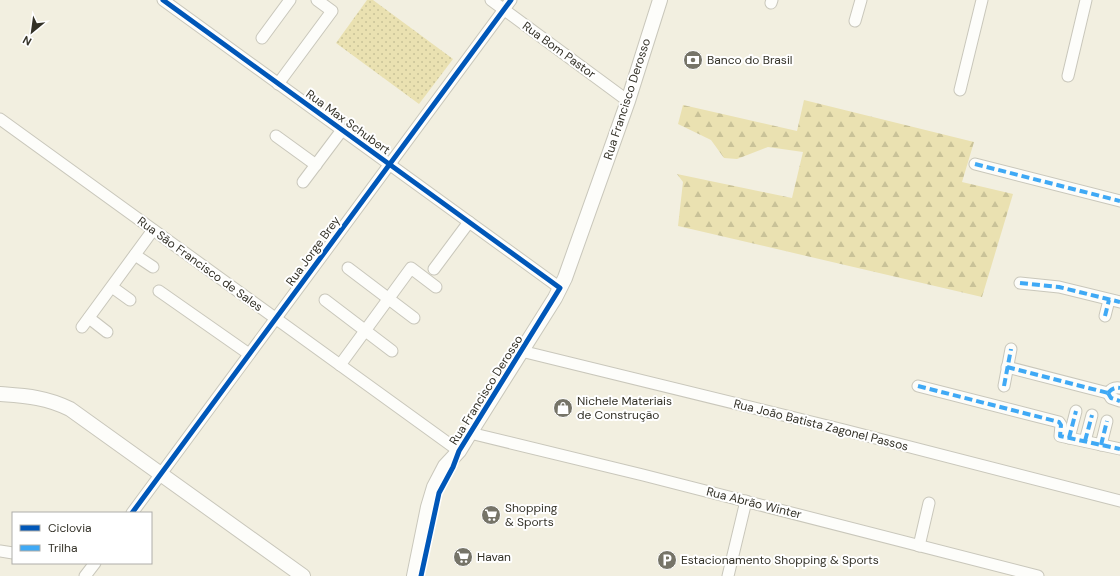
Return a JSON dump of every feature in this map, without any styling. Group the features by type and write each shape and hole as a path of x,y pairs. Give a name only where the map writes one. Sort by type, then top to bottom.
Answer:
{"main road":[{"name":"Rua Francisco Derosso","path":"414,576 431,494 437,480 445,466 459,450 470,433 560,288 573,258 628,101 660,0"},
{"path":"0,394 41,398 70,410 303,576"},
{"name":"Rua Francisco Derosso","path":"421,576 438,498 459,450"}],"street":[{"name":"Rua Max Schubert","path":"163,0 560,288"},
{"path":"262,38 290,0"},
{"path":"278,84 332,11 317,0"},
{"name":"Rua Bom Pastor","path":"491,0 628,101"},
{"name":"Rua Jorge Brey","path":"133,512 511,0"},
{"path":"856,21 861,0"},
{"path":"960,90 982,0"},
{"path":"1068,76 1086,0"},
{"name":"Rua São Francisco de Sales","path":"0,119 459,450"},
{"path":"304,182 342,130"},
{"path":"276,136 316,165"},
{"path":"976,164 1120,201"},
{"path":"434,269 468,222"},
{"path":"107,332 85,323 153,230"},
{"path":"135,255 153,267"},
{"path":"348,268 414,318"},
{"path":"340,365 411,268 436,287"},
{"path":"1020,283 1059,287 1120,302"},
{"path":"112,287 130,300"},
{"path":"159,291 249,354"},
{"path":"324,300 392,351"},
{"path":"1105,316 1109,300"},
{"path":"1004,386 1011,349"},
{"name":"Rua João Batista Zagonel Passos","path":"521,351 844,430 1120,501"},
{"path":"1007,367 1108,392 1111,389 1120,388"},
{"path":"918,386 1059,422 1061,425 1059,435 1120,449"},
{"path":"1108,392 1111,398 1120,401"},
{"path":"1069,438 1076,411"},
{"path":"1085,441 1092,415"},
{"path":"1101,445 1107,421"},
{"name":"Rua Abrão Winter","path":"470,433 746,501 1038,576"},
{"path":"728,576 746,501"},
{"path":"920,546 929,503"},
{"path":"0,551 12,553"},
{"path":"85,576 94,564"}],"green space":[{"path":"367,0 373,0 453,59 419,104 336,43"},
{"path":"804,100 974,142 962,182 1013,194 982,297 678,226 683,182 677,174 792,198 803,152 768,147 737,159 724,158 711,140 678,124 683,105 797,131"}],"marked path":[{"path":"975,164 1120,201"},
{"path":"1020,283 1059,287 1120,302"},
{"path":"1105,316 1109,300"},
{"path":"1004,386 1011,349"},
{"path":"1007,367 1108,393"},
{"path":"918,386 1059,422 1061,425 1060,436 1120,449"},
{"path":"1108,393 1110,390 1120,388"},
{"path":"1108,393 1111,398 1120,401"},
{"path":"1069,438 1076,411"},
{"path":"1085,441 1092,415"},
{"path":"1101,445 1107,421"}],"cycle path":[{"path":"163,0 560,288 459,451 453,467 439,493 421,576"},
{"path":"133,512 511,0"}],"place":[{"name":"Banco do Brasil","path":"693,60"},
{"name":"Nichele Materiais de Construção","path":"563,408"},
{"name":"Shopping & Sports","path":"491,515"},
{"name":"Havan","path":"463,557"},
{"name":"Estacionamento Shopping & Sports","path":"667,560"}]}
